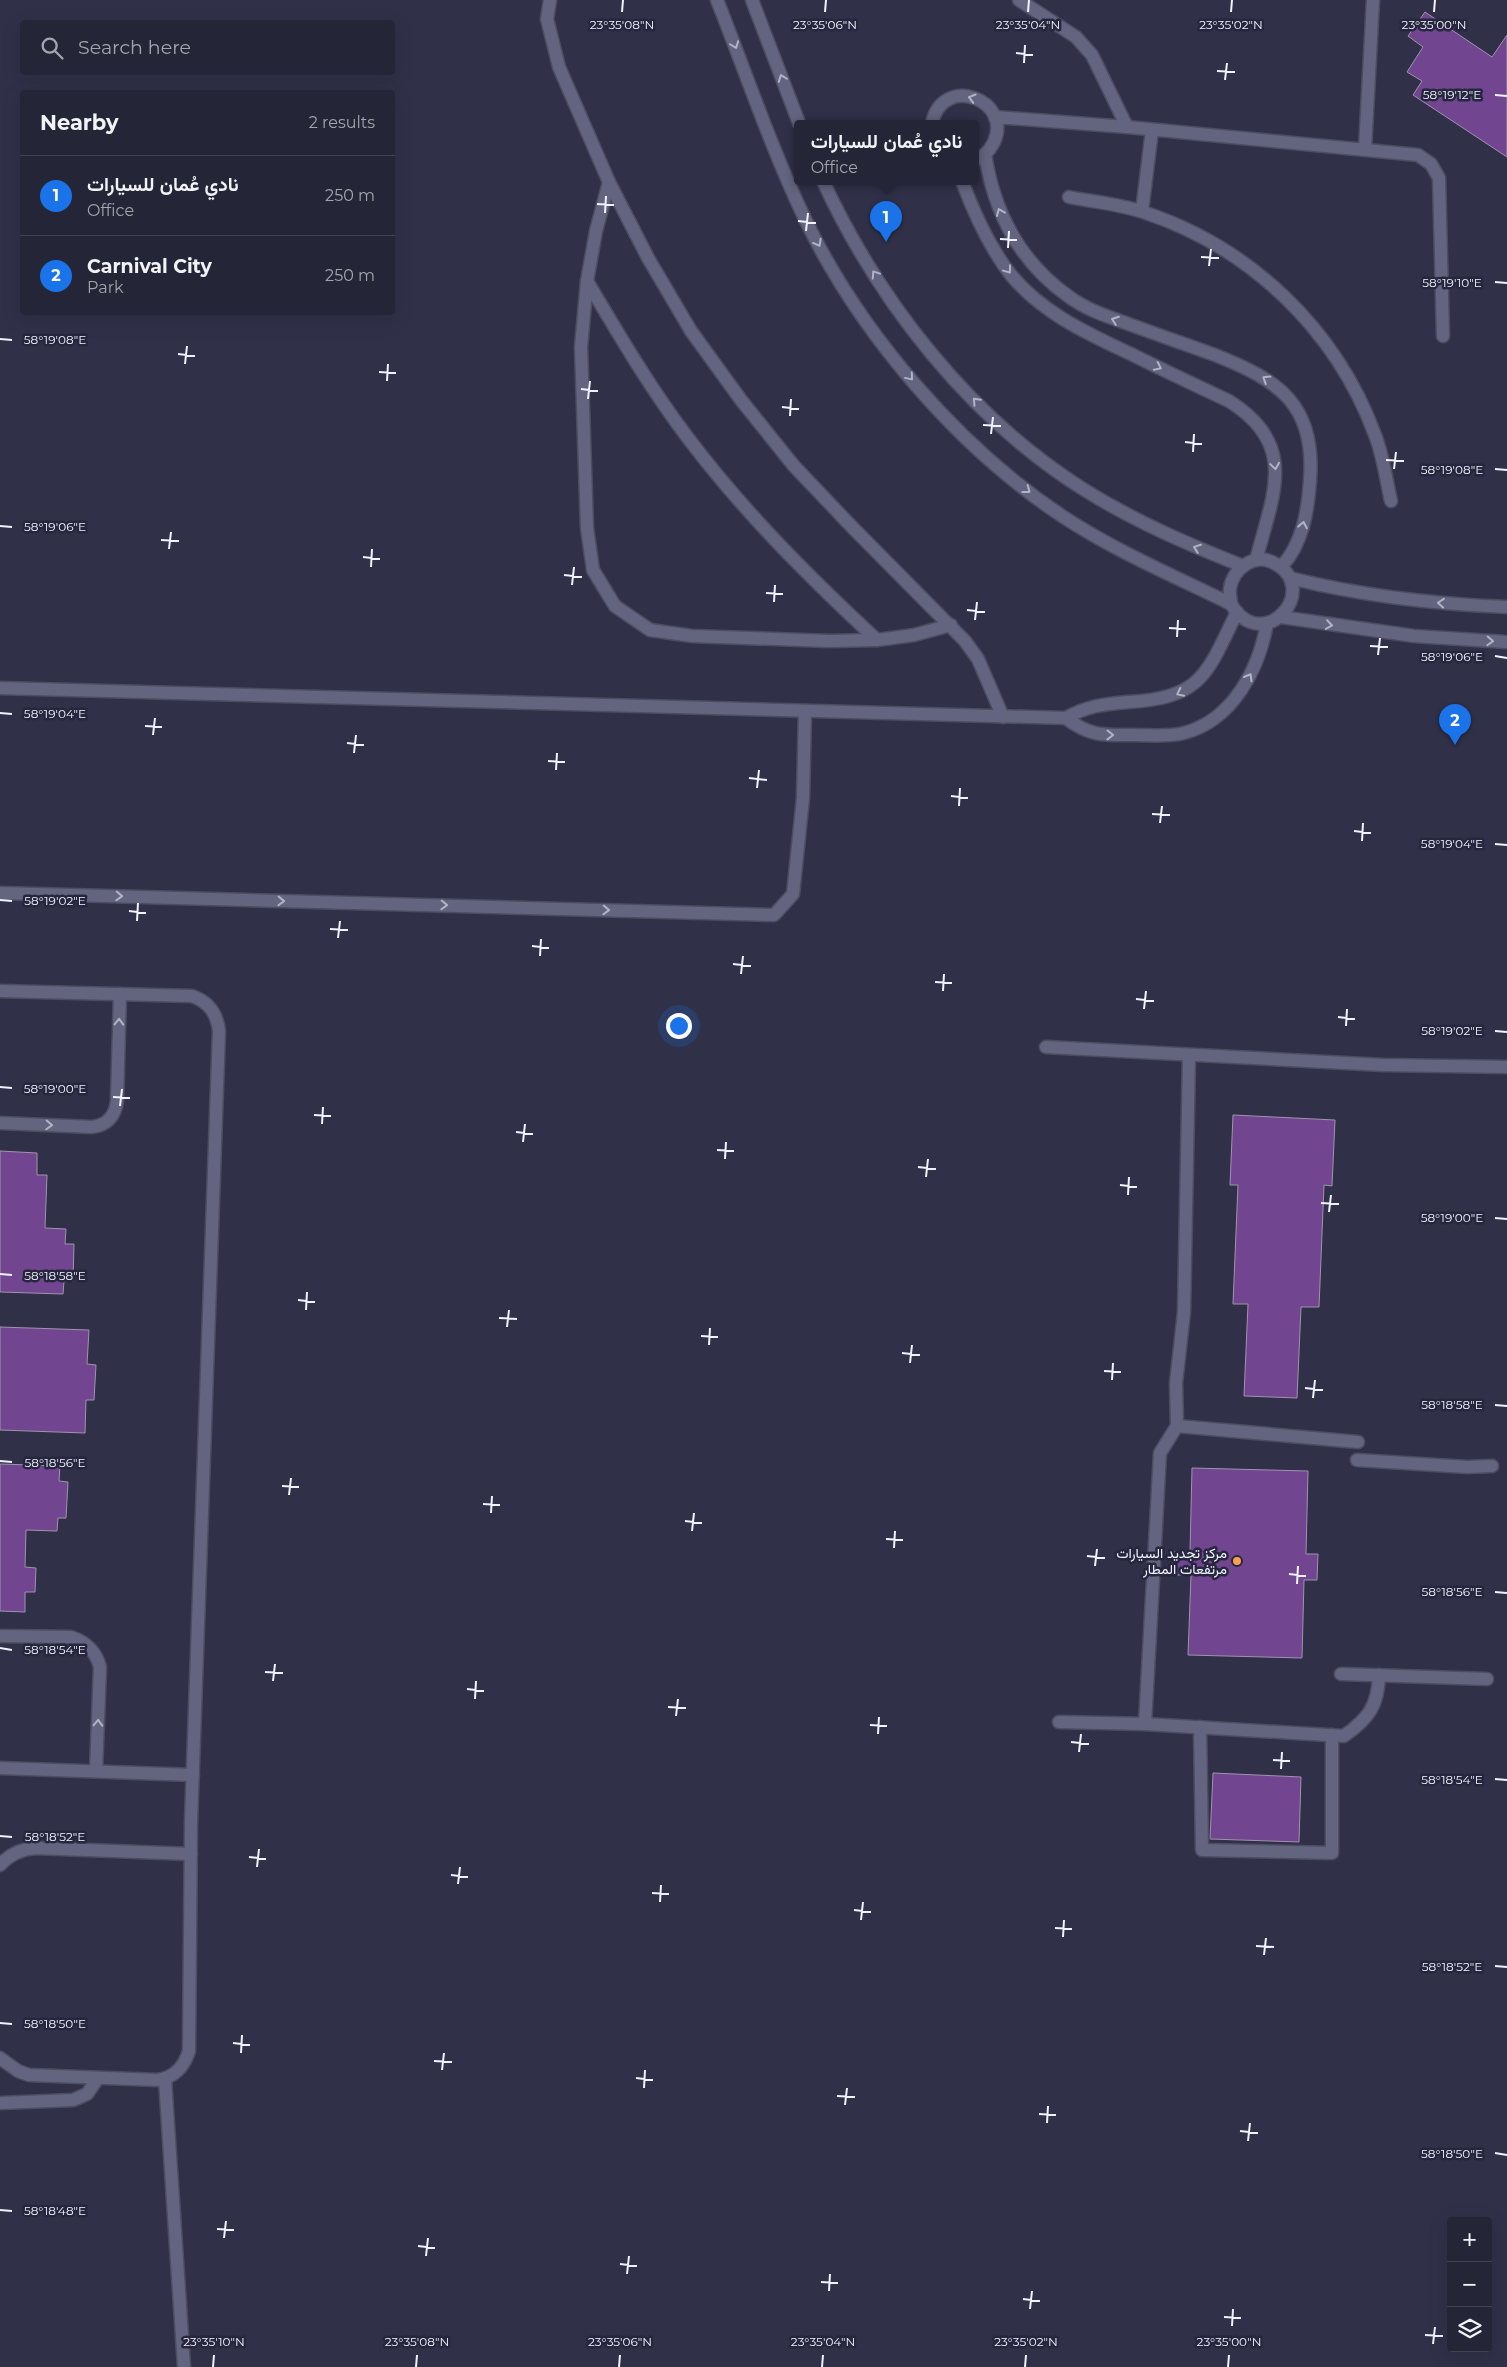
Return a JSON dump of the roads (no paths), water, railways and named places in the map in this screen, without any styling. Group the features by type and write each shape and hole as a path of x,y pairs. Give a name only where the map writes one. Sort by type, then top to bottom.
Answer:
{"lane":[{"path":"550,0 547,19 559,67 609,182 648,258 687,323 740,400 794,466 852,528 951,625 978,659 1003,717"},
{"path":"0,688 1066,718 1091,706 1168,698 1189,689 1205,673 1234,608 1229,590 1234,576 1243,566 1256,560 1270,561 1282,567 1290,578 1293,592 1290,606 1281,617 1267,623 1256,624 1245,620 1234,608 1122,551 1063,516 1008,476 964,436 911,378 872,328 836,275 805,219 717,0"},
{"path":"752,0 798,120"},
{"path":"1019,0 1076,37 1092,55 1127,127"},
{"path":"1365,149 1373,0"},
{"path":"933,120 938,108 954,97 964,96 981,100 990,108 995,117 996,138 980,157 998,208 1010,233 1025,256 1045,279 1069,298 1096,312 1252,370 1277,385 1295,406 1307,431 1312,459 1310,487 1298,544 1292,557 1282,567"},
{"path":"995,117 1127,127 1418,155 1431,164 1439,178 1444,336"},
{"path":"1142,211 1152,130"},
{"path":"609,182 596,231 587,281 582,347 587,528 593,570 615,606 650,630 692,636 829,641 877,640 914,635 951,625"},
{"path":"825,185 867,262 903,316 943,366 985,411 1032,452 1082,488 1136,519 1243,566"},
{"path":"964,185 992,248 1011,275 1034,299 1060,318 1089,334 1229,401 1248,413 1264,431 1273,452 1276,475 1256,560"},
{"path":"1069,197 1142,211 1204,237 1260,273 1308,320 1347,374 1375,435 1391,501"},
{"path":"587,281 634,361 687,437 716,474 746,510 809,577 877,640"},
{"path":"1290,578 1339,590 1413,601 1507,607"},
{"path":"1281,617 1414,636 1507,642"},
{"path":"1066,718 1079,728 1102,735 1184,733 1209,723 1230,706 1245,683 1258,658 1267,623"},
{"path":"0,893 774,914 793,894 803,798 805,711"},
{"path":"0,991 192,996 209,1005 218,1022 190,1854 189,2051 179,2070 165,2079 29,2075 13,2068 0,2058"},
{"path":"0,1123 92,1127 105,1124 110,1120 114,1114 117,1101 120,994"},
{"path":"1046,1047 1383,1065 1507,1067"},
{"path":"1146,1724 1160,1453 1177,1426 1176,1383 1184,1312 1189,1056"},
{"path":"1177,1426 1358,1442"},
{"path":"1357,1460 1467,1467 1492,1466"},
{"path":"0,1636 71,1638 85,1644 96,1655 100,1667 96,1771"},
{"path":"1342,1674 1487,1679"},
{"path":"1059,1722 1200,1726 1344,1736 1356,1727 1373,1709 1378,1692 1379,1675"},
{"path":"1200,1726 1202,1850 1332,1853 1332,1735"},
{"path":"0,1768 193,1775"},
{"path":"0,1865 21,1850 35,1848 190,1854"},
{"path":"0,2103 72,2100 87,2094 98,2078"},
{"path":"165,2079 184,2367"}],"place":[{"name":"نادي عُمان للسيارات","path":"886,242"},
{"name":"Carnival City","path":"1455,745"},
{"name":"مركز تجديد السيارات مرتفعات المطار","path":"1237,1561"}]}
